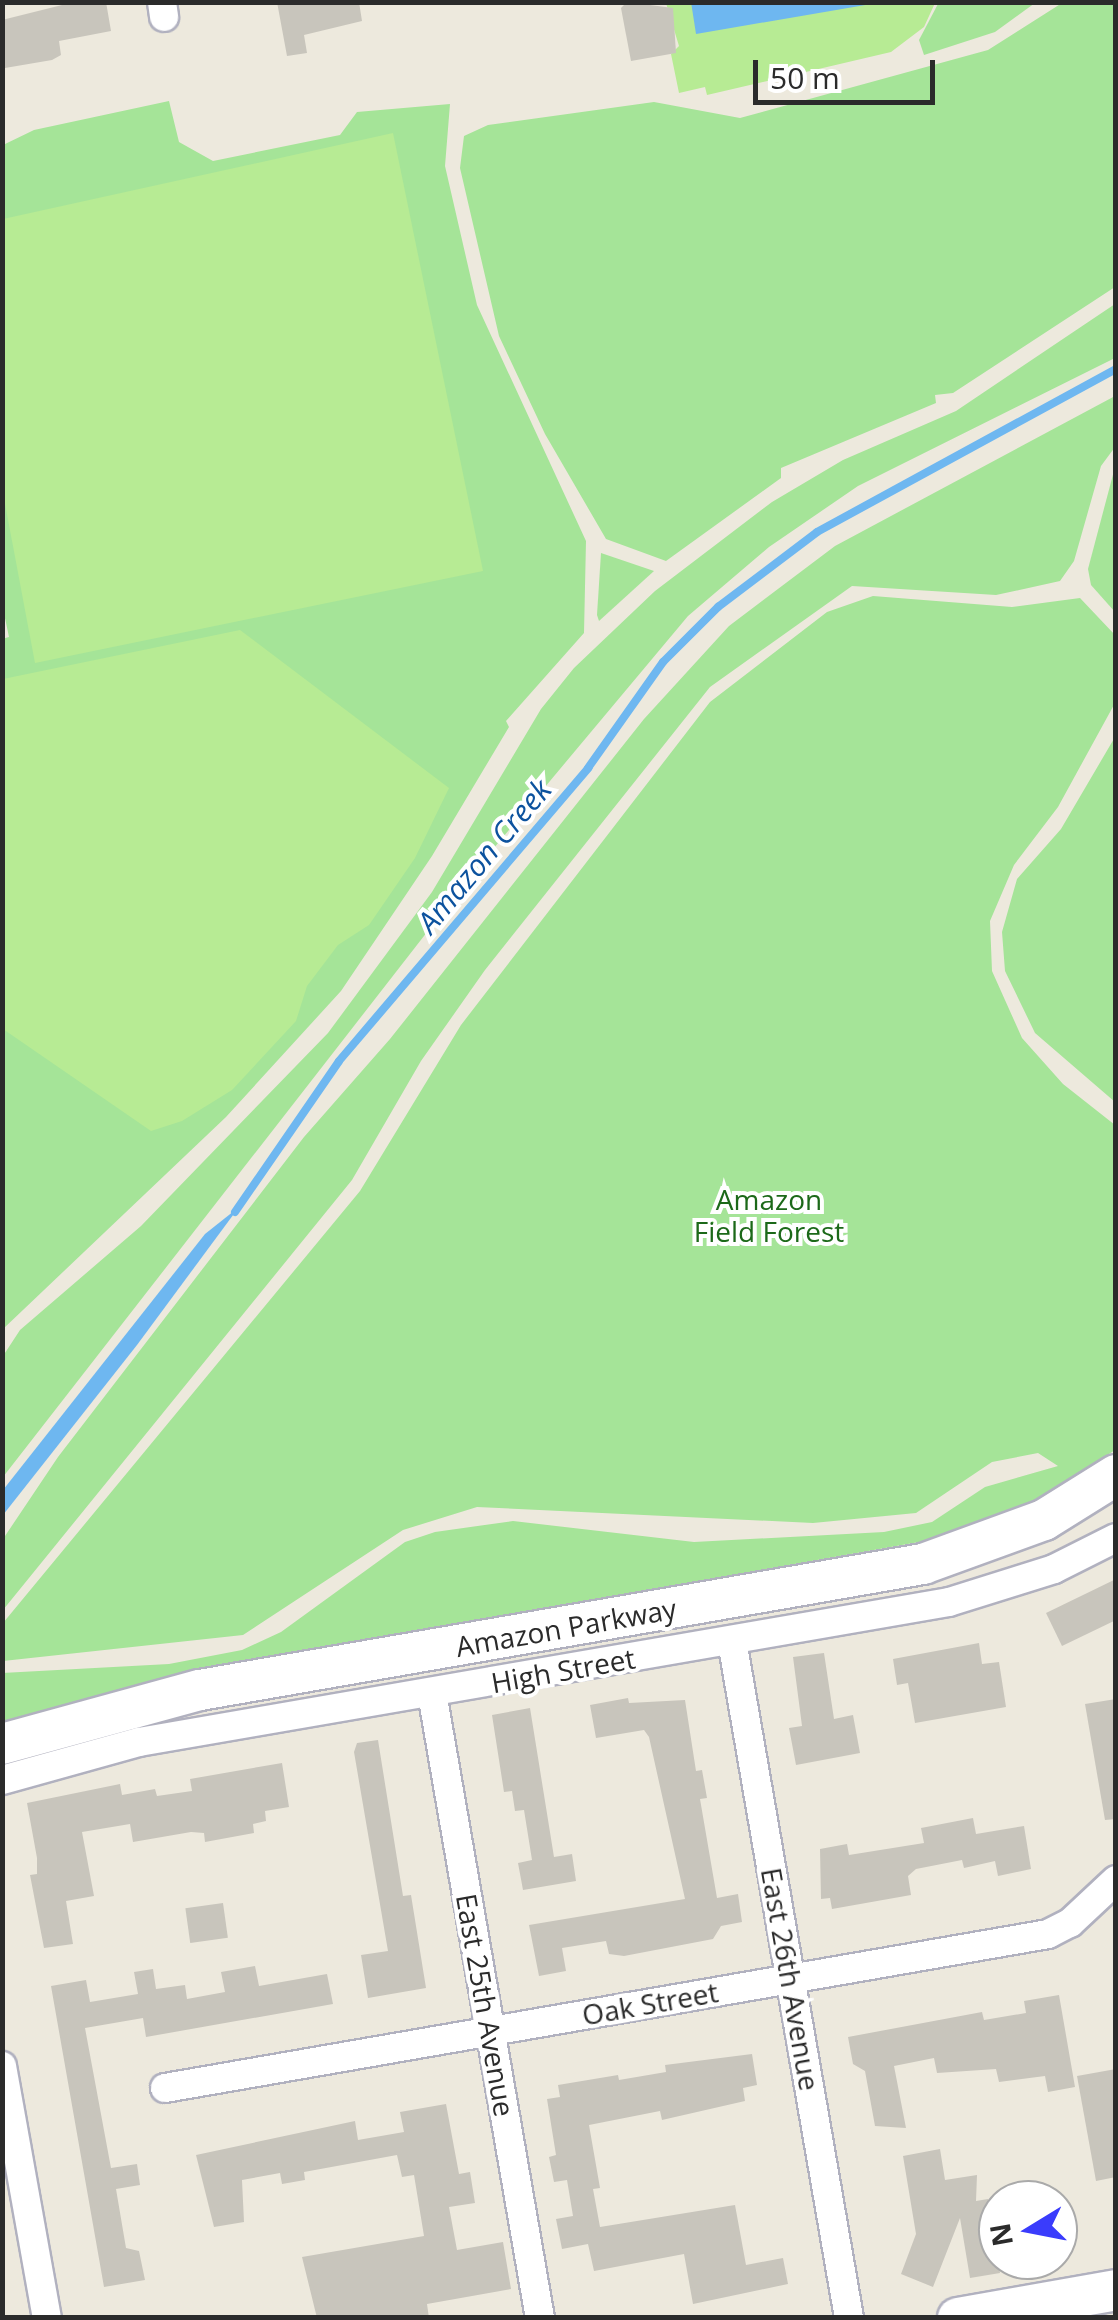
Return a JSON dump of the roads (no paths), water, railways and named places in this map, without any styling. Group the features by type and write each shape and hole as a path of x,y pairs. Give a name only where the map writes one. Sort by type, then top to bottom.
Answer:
{"main road":[{"name":"Amazon Parkway","path":"2,1744 200,1690 923,1564 1044,1520 1108,1483"},
{"path":"958,2318 1116,2290"}],"street":[{"name":"High Street","path":"2,1780 139,1742 732,1641 1007,1587 1116,1538"},
{"name":"East 26th Avenue","path":"732,1641 850,2318"},
{"name":"East 25th Avenue","path":"432,1693 540,2318"},
{"name":"Oak Street","path":"166,2088 1048,1934 1116,1880"},
{"path":"2,2066 48,2318"}],"water":[{"path":"691,2 877,2 877,3 696,34"},
{"path":"239,1207 3,1515 3,1490 205,1234"}],"waterway":[{"name":"Amazon Creek","path":"235,1212 339,1061 588,768 663,662 718,607 817,532 1116,369"}],"park label":[{"name":"Amazon Field Forest","path":"769,1215"}]}
